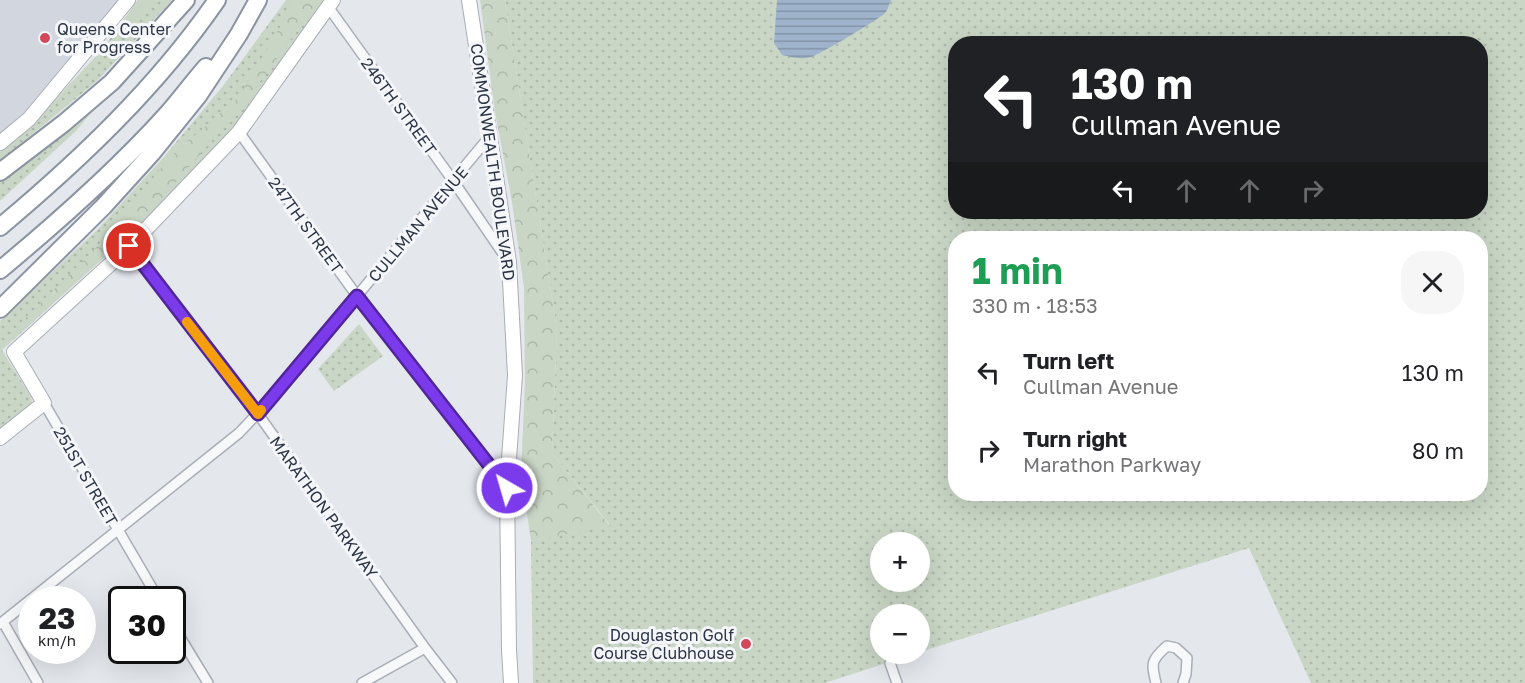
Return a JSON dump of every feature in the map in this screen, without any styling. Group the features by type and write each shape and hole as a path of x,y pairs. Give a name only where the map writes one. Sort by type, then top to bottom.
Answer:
{"highway":[{"path":"0,172 112,82 186,0"},
{"path":"0,228 92,146 144,91 217,0"},
{"path":"0,270 45,233 109,174 168,113 257,0"},
{"path":"0,309 104,206 153,153 198,96 239,33 257,0"}],"street":[{"path":"0,143 29,119 128,0"},
{"name":"COMMONWEALTH BOULEVARD","path":"469,0 509,262 515,375 507,488 511,683"},
{"path":"129,246 239,132 331,4"},
{"name":"246TH STREET","path":"331,4 509,262"},
{"name":"247TH STREET","path":"239,132 357,296 507,488"},
{"name":"CULLMAN AVENUE","path":"1,623 239,434 454,182 490,136"},
{"name":"251ST STREET","path":"129,246 14,352 151,586"},
{"name":"MARATHON PARKWAY","path":"129,246 258,414 452,683"},
{"path":"0,438 44,403"},
{"path":"1,623 38,683"},
{"path":"1156,683 1152,668 1154,661 1167,646 1183,652 1187,658 1183,683"},
{"path":"186,648 207,683"},
{"path":"363,683 425,648"},
{"path":"890,664 897,683"}],"shaded area":[{"name":"Queens Center for Progress","path":"0,0 120,0 60,74 0,138"}],"green space":[{"path":"138,0 172,0 98,80 0,161 0,152 48,107 100,52"},
{"path":"138,0 154,0 117,43 134,5"},
{"path":"286,0 327,0 276,73 209,157 150,216 2,350 31,397 32,403 0,430 0,321 97,230 162,159 223,86"},
{"path":"291,0 319,0 246,101 152,210 25,329 13,330 94,250 170,157 238,98 283,22"},
{"path":"480,0 505,0 557,330 552,453 610,526 531,541 521,473 525,383 524,288 512,202 495,112"},
{"path":"505,0 1525,0 1525,683 1311,683 1249,548 930,649 930,604 870,604 870,664 883,664 825,683 533,683 531,541 610,525 552,453 557,330"},
{"path":"111,89 76,131 0,201 0,177"},
{"path":"359,324 383,356 334,391 318,369"}],"water":[{"path":"777,0 891,0 885,13 873,22 811,57 796,58 782,55 774,43"}],"slow traffic":[{"path":"187,322 258,414 261,410"}],"place":[{"name":"Queens Center for Progress","path":"45,38"},
{"name":"Douglaston Golf Course Clubhouse","path":"746,644"}],"route":[{"path":"129,246 258,414 357,296 507,488"}]}
